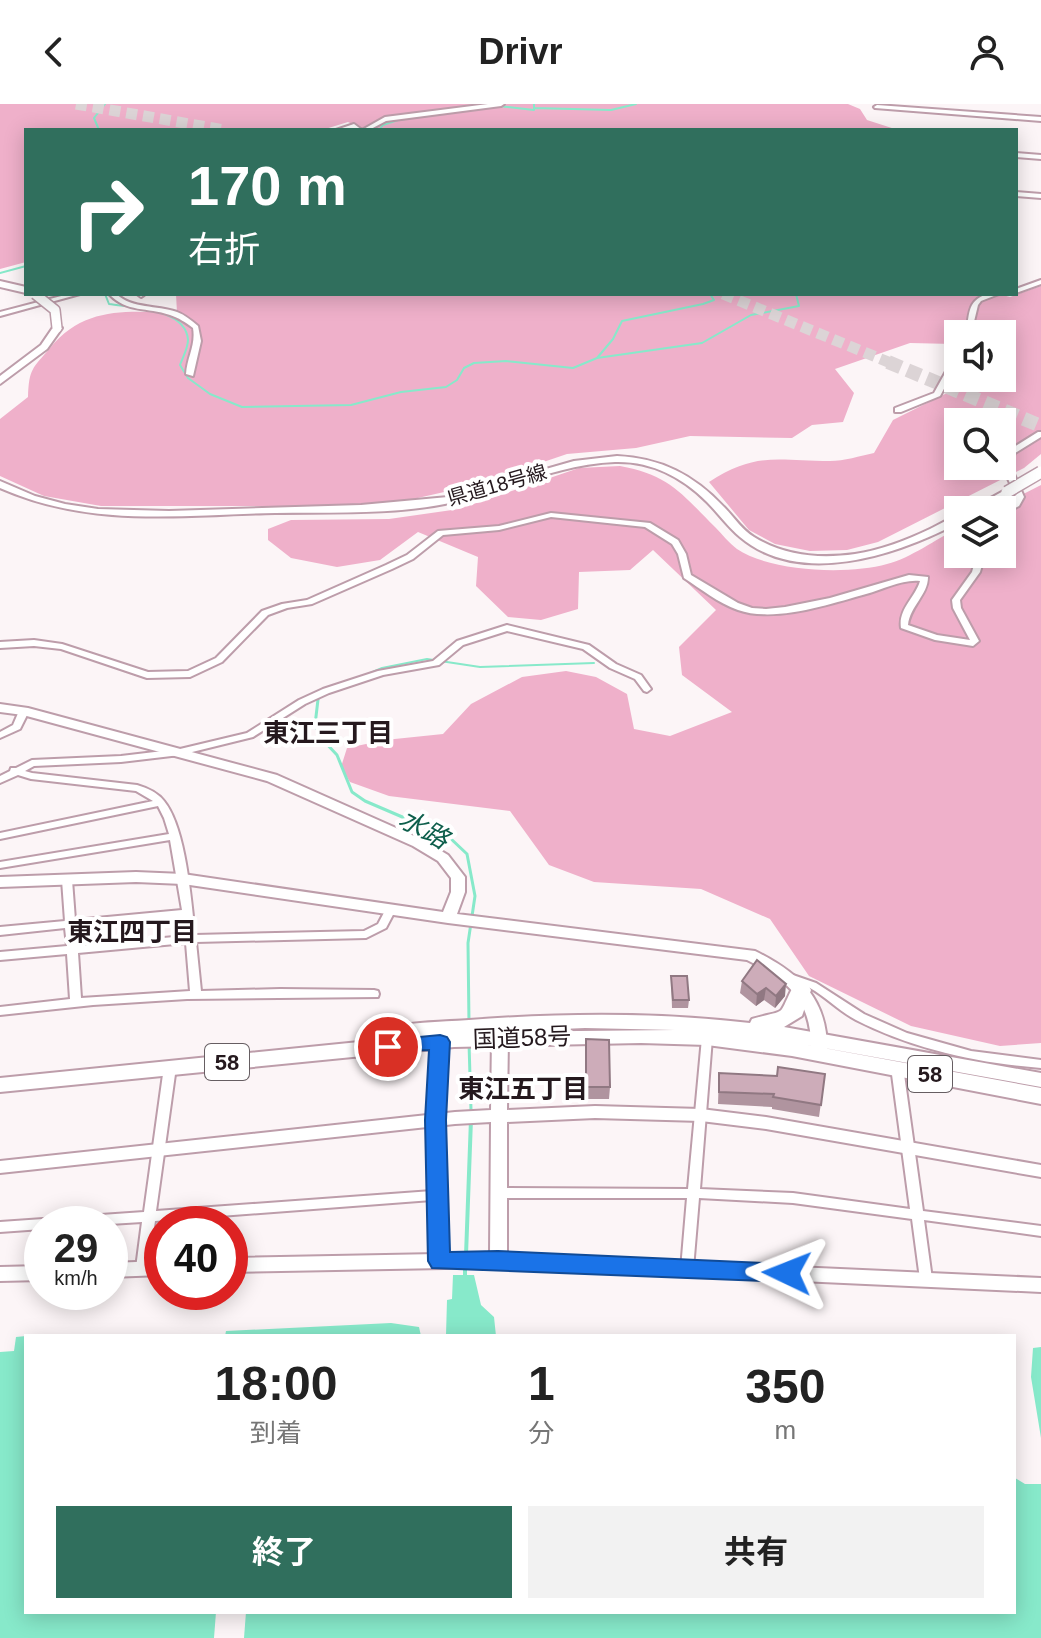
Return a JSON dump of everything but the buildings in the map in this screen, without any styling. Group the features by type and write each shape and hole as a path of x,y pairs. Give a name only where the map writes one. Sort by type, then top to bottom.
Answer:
{"highway":[{"path":"706,1032 781,1021 795,1011 796,984"},
{"name":"国道58号","path":"0,1085 489,1033 706,1032 1041,1080"},
{"name":"国道58号","path":"0,1073 449,1037"},
{"name":"国道58号","path":"820,1047 897,1067 1041,1096"}],"street":[{"path":"366,128 385,119 501,104"},
{"path":"877,107 1041,119"},
{"path":"1018,155 1041,157"},
{"path":"1018,194 1041,196"},
{"path":"1018,290 1041,282"},
{"path":"0,284 24,290"},
{"path":"0,381 44,347 57,328 55,310 38,296"},
{"path":"0,314 69,296"},
{"path":"115,296 129,306 177,313 196,327 198,349 190,364 190,374"},
{"path":"971,320 970,312 985,296"},
{"path":"898,410 937,394 944,382"},
{"path":"1016,504 1020,497 1006,465 1009,456 1041,434"},
{"name":"県道18号線","path":"0,484 57,505 141,513 374,509 438,502 594,460 620,459 676,471 693,481 751,539 775,550 816,558 849,558 890,551 944,526"},
{"path":"1000,496 1041,472"},
{"path":"0,645 34,643 62,647 147,675 190,674 219,660 265,613 309,602 389,567 410,557 441,533 499,528 560,515 637,523 655,529 679,548 687,576 723,599 756,612 832,600 909,577 922,577 925,586 908,607 904,626 935,637 973,643 975,641 957,608 956,600 977,568"},
{"path":"0,780 32,763 121,759 180,752 250,735 302,702 326,691 381,673 436,663 460,643 507,628 586,647 613,666 638,677 647,689"},
{"path":"0,708 24,711 180,752 292,785 431,850 453,867 458,877 455,919"},
{"path":"0,735 17,727 24,711"},
{"path":"14,770 31,776 137,788 146,791 164,806 183,879 196,993"},
{"path":"0,836 160,803"},
{"path":"0,865 173,836"},
{"path":"0,882 136,877 183,879 455,919 736,952 763,960 796,984 814,1006 819,1022 820,1047"},
{"path":"67,880 76,1001"},
{"path":"0,956 190,939 366,934 382,926 391,909"},
{"path":"0,931 187,913"},
{"path":"796,984 818,988 839,1005 879,1026 928,1044 972,1055 1041,1064"},
{"path":"0,1011 76,1001 196,993 374,994"},
{"path":"687,1269 706,1032"},
{"path":"489,1033 500,1115 498,1260"},
{"path":"448,1261 438,1195 436,1120 449,1037"},
{"path":"151,1206 170,1067"},
{"path":"897,1067 926,1279"},
{"path":"0,1167 455,1118 595,1112 701,1115 781,1125 1041,1171"},
{"path":"498,1193 693,1193 793,1198 1041,1231"},
{"path":"248,1209 438,1195"},
{"path":"0,1227 24,1225"},
{"path":"128,1269 142,1268 144,1255"},
{"path":"248,1265 498,1260 1041,1285"},
{"path":"0,1274 24,1273"}],"shaded area":[{"path":"0,104 848,104 860,109 867,120 892,128 361,128 348,122 328,128 24,128 24,263 0,269"},
{"path":"1041,286 1041,454 1016,472 1016,408 944,408 944,480 1000,480 969,496 944,496 944,509 878,542 847,550 810,551 775,544 749,530 709,482 754,462 781,459 835,461 874,453 893,420 949,392 1016,392 1016,320 944,320 944,344 910,343 835,369 854,393 843,422 812,425 792,438 690,436 636,448 567,454 475,485 409,500 350,506 101,506 44,496 0,476 0,419 28,397 33,370 63,334 92,318 108,314 177,313 176,296 1010,297"},
{"path":"620,466 651,475 673,487 737,549 752,557 789,567 831,570 887,564 944,536 944,568 1016,568 1016,498 1041,485 1041,1043 1000,1046 911,1026 809,976 770,919 701,889 594,882 549,865 510,811 389,796 350,782 341,767 347,748 385,740 443,734 471,704 522,677 566,671 596,677 627,694 634,729 670,736 732,712 682,675 679,647 716,610 653,550 630,570 579,572 578,609 541,620 508,617 476,586 478,557 418,532 380,560 337,567 291,558 268,540 268,529 291,520 389,519 459,509 579,468"},
{"path":"453,1275 474,1275 481,1305 494,1317 496,1334 446,1334 447,1300 452,1299"},
{"path":"391,1323 419,1327 421,1334 225,1334 226,1331"},
{"path":"24,1336 24,1614 1016,1614 1016,1479 1025,1484 1041,1484 1041,1638 0,1638 0,1352 14,1351 16,1337"},
{"path":"1041,1347 1041,1438 1031,1377 1033,1348"}],"pier":[{"path":"216,1614 246,1614 244,1638 214,1638"}],"waterway":[{"path":"98,128 94,118 105,104"},
{"path":"534,108 611,110 636,104"},
{"path":"381,128 398,120 498,106 534,108"},
{"path":"0,273 24,267"},
{"path":"106,296 109,304 144,309 178,321 185,329 188,340 180,365 188,378 210,394 242,407 351,405 401,392 446,387 457,380 464,368 474,363 506,361 573,368 597,358"},
{"path":"597,358 613,339 622,321 703,304 714,300 711,296"},
{"path":"597,358 702,343 751,315 799,306 796,296"},
{"name":"水路","path":"361,677 382,668 427,659 480,667 594,663"},
{"name":"水路","path":"319,693 347,682"},
{"name":"水路","path":"319,691 315,725 323,740 337,755 352,792 365,801 449,837 467,854 475,896 468,943 469,1023"},
{"name":"水路","path":"469,1043 471,1110"},
{"name":"水路","path":"466,1255 471,1119"},
{"name":"水路","path":"465,1267 465,1275"}],"tunnel":[{"path":"76,104 213,128"},
{"path":"728,296 893,364"},
{"path":"888,362 1041,426"}],"district":[{"name":"東江三丁目","path":"328,733"},
{"name":"東江四丁目","path":"132,932"},
{"name":"東江五丁目","path":"523,1089"}],"route":[{"path":"388,1047 440,1042 436,1120 439,1261 498,1260 787,1273"}]}
